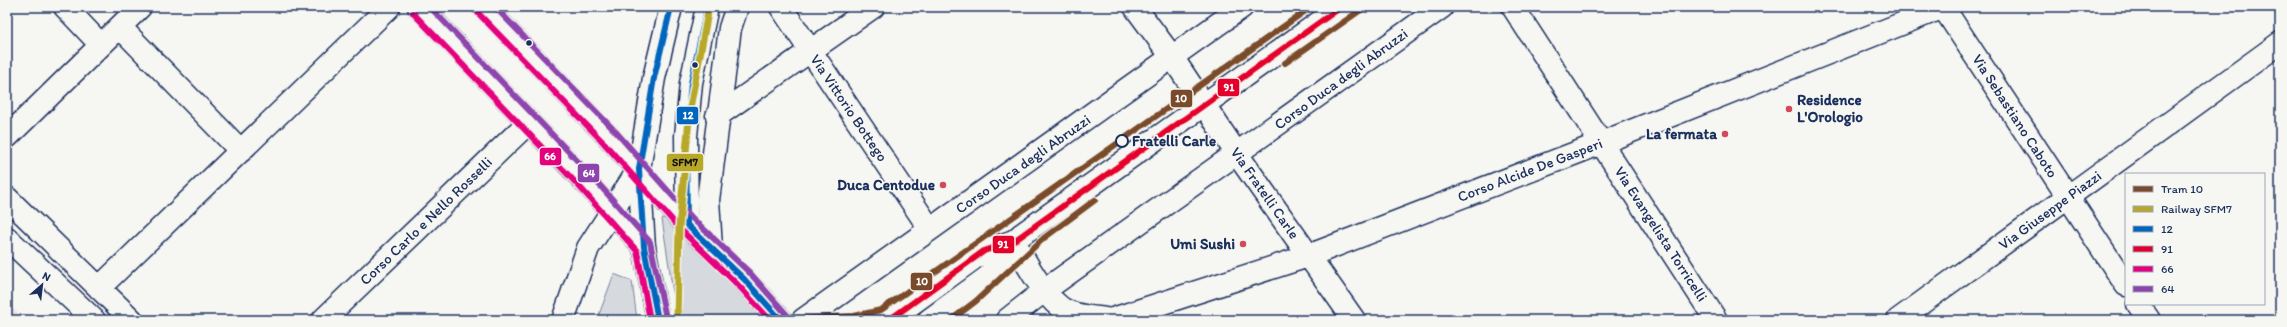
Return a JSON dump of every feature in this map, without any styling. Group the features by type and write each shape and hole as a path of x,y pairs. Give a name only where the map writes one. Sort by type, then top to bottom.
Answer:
{"street":[{"path":"65,7 101,45"},
{"path":"99,288 389,7"},
{"path":"419,7 529,122 644,247"},
{"path":"484,7 639,169 687,225 781,320"},
{"path":"658,320 644,247 639,169 654,78 671,7"},
{"path":"687,225 686,136 691,82 707,7"},
{"path":"711,248 708,200 717,116 730,28 737,7"},
{"name":"Via Vittorio Bottego","path":"781,7 930,230"},
{"path":"717,116 873,7"},
{"name":"Via Fratelli Carle","path":"1135,7 1172,57 1237,154 1354,320"},
{"name":"Corso Duca degli Abruzzi","path":"803,320 1242,7"},
{"path":"929,320 988,276 1014,241 1203,103 1341,7"},
{"name":"Corso Duca degli Abruzzi","path":"1007,320 1045,290 1442,7"},
{"name":"Via Evangelista Torricelli","path":"1513,7 1716,320"},
{"name":"Corso Alcide De Gasperi","path":"1014,241 1045,290 1061,308 1082,315 1111,320 1308,256 1601,143 1944,7"},
{"name":"Via Sebastiano Caboto","path":"1944,7 2125,283"},
{"path":"7,137 120,27 137,8"},
{"path":"120,27 241,151"},
{"name":"Via Giuseppe Piazzi","path":"1898,320 2280,43"},
{"name":"Corso Carlo e Nello Rosselli","path":"323,320 529,122"},
{"path":"563,320 588,248 639,169"},
{"path":"7,198 132,320"},
{"path":"7,238 94,320"},
{"path":"889,320 984,251 1014,241"},
{"path":"2139,305 2149,320"}],"shaded area":[{"path":"668,216 760,315 752,320 677,320 662,219"},
{"path":"614,274 632,281 637,320 597,320"},
{"path":"7,303 25,320 7,320"}],"tram line":[{"name":"10","path":"773,320 854,316 881,310 1311,7"},
{"name":"10","path":"1285,63 1365,7"},
{"name":"10","path":"951,320 976,301 1044,238 1095,200"}],"rail line":[{"name":"SFM7","path":"677,320 679,228 690,108 709,7"}],"transit line":[{"name":"64","path":"430,7 589,173 650,242 666,318"},
{"name":"64","path":"495,7 615,131 693,219 750,273 787,315"},
{"name":"12","path":"658,320 644,247 639,169 654,78 671,7"},
{"name":"12","path":"687,225 686,136 691,83 707,7"},
{"name":"91","path":"889,320 984,251 1014,241 1341,7"},
{"name":"66","path":"413,13 577,184 637,251 650,320"},
{"name":"66","path":"478,13 603,142 681,230 738,285 770,320"},
{"name":"12","path":"687,225 744,279 781,320"}],"place":[{"name":"Residence L'Orologio","path":"1789,109"},
{"name":"La fermata","path":"1725,134"},
{"name":"Fratelli Carle","path":"1122,141"},
{"name":"Duca Centodue","path":"943,185"},
{"name":"Umi Sushi","path":"1243,244"}]}
